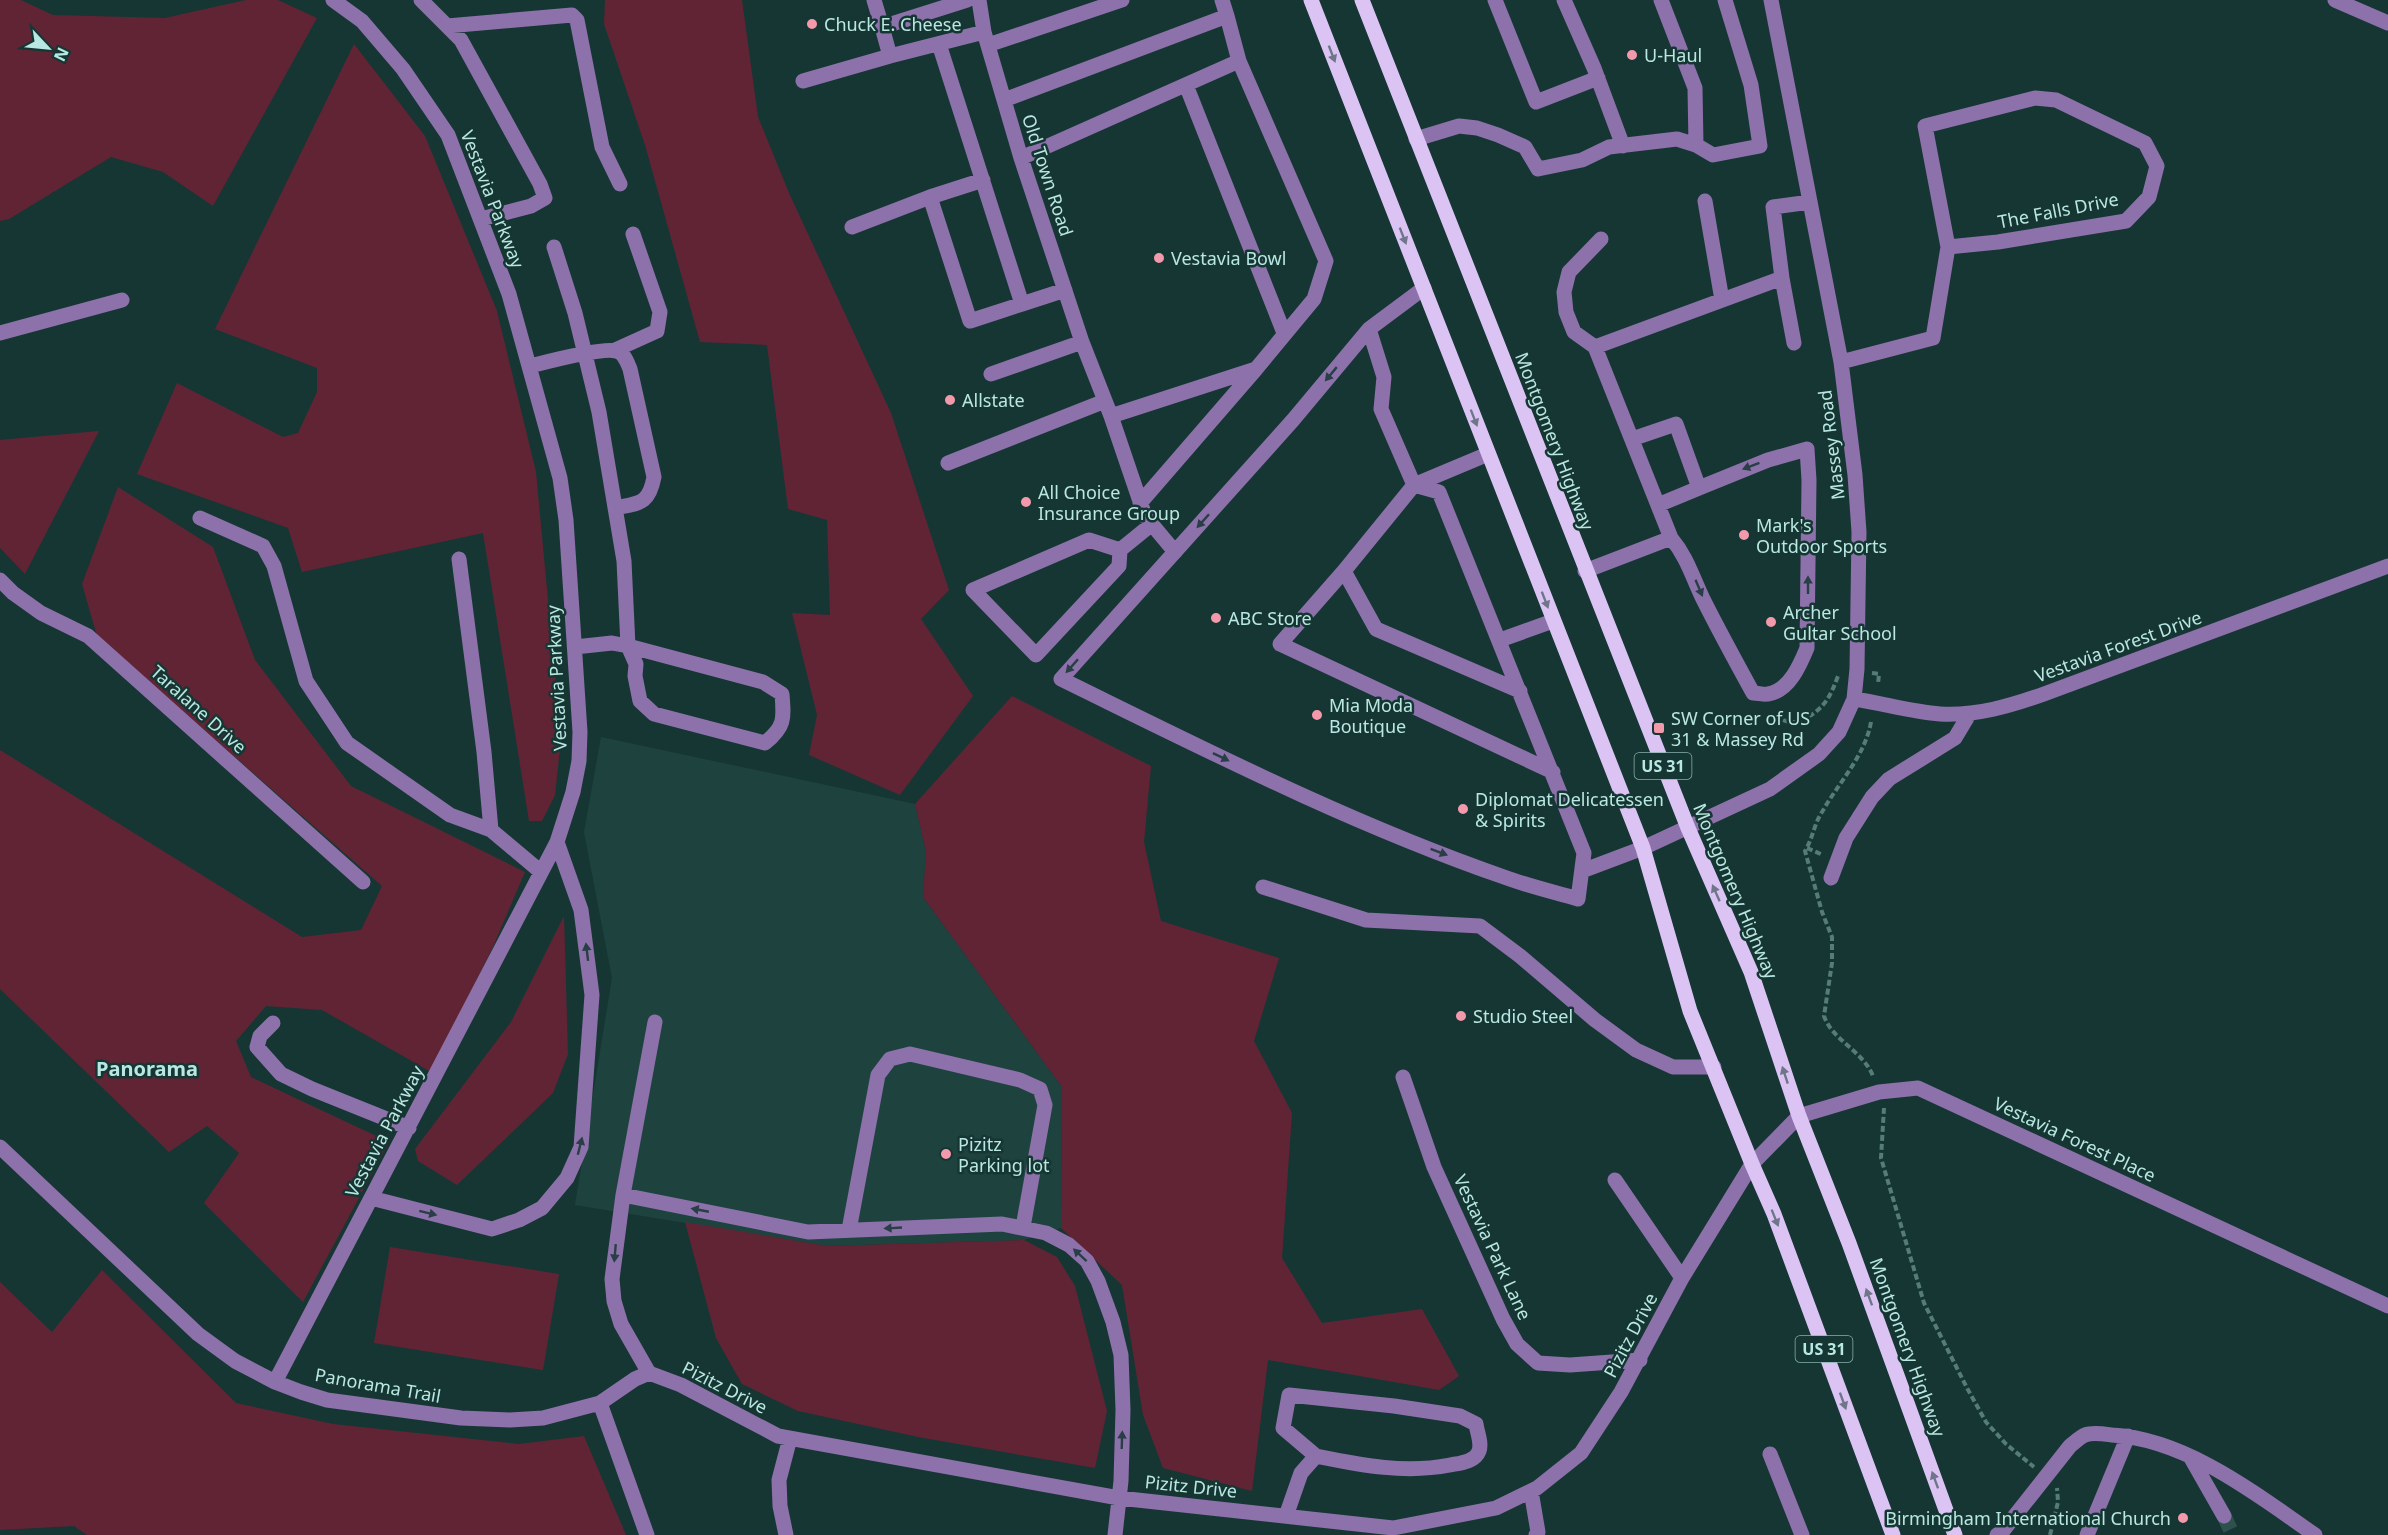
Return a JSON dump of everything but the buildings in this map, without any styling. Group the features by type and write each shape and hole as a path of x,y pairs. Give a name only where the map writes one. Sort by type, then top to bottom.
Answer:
{"main road":[{"name":"US 31","path":"1311,0 1643,848 1690,1011 1774,1214 1893,1535"},
{"name":"Montgomery Highway","path":"1362,0 1585,571 1688,828 1751,972 1799,1116 1849,1243 1956,1535"}],"street":[{"name":"Vestavia Parkway","path":"275,1382 557,842 566,818 579,761 580,732 575,647 566,520 560,478 509,294 448,135 403,69 362,21 354,6 333,0"},
{"path":"421,0 461,40 540,184 545,198 531,206 481,219"},
{"path":"874,0 890,56"},
{"path":"882,27 942,4 967,0"},
{"name":"Old Town Road","path":"979,0 986,39 1021,158 1082,342 1111,416 1145,516 1175,552"},
{"path":"803,81 939,44 986,39 1122,0"},
{"path":"1140,503 1314,299 1326,261 1239,61 1222,0"},
{"path":"1495,0 1536,102 1598,78"},
{"path":"1564,0 1598,78 1623,146"},
{"path":"1661,0 1695,88 1696,145"},
{"path":"1416,139 1459,126 1477,128 1525,147 1538,169 1582,160 1610,147 1677,139 1696,145 1713,155 1760,146 1751,85 1725,0"},
{"name":"Massey Road","path":"1582,871 1643,848 1770,789 1819,754 1839,732 1854,699 1857,669 1859,532 1855,475 1841,362 1771,0"},
{"path":"2335,0 2388,23"},
{"path":"447,26 572,15 577,20 602,147 620,184"},
{"path":"1004,100 1227,16"},
{"path":"939,44 1022,304"},
{"path":"1021,158 1239,61"},
{"path":"1186,85 1284,333"},
{"name":"The Falls Drive","path":"1841,362 1933,338 1948,246 1925,126 2035,98 2056,100 2145,143 2157,166 2149,197 2126,221 1998,242 1948,246"},
{"path":"852,227 930,196 983,180"},
{"path":"930,196 970,321 1065,290"},
{"path":"1705,201 1722,300"},
{"path":"1794,343 1782,278 1773,207 1810,202"},
{"path":"530,366 615,350 657,331 660,312 633,234"},
{"path":"1601,239 1569,272 1564,292 1566,312 1574,332 1594,347 1671,538 1683,553 1702,596 1754,693 1769,694 1783,686 1798,669 1807,648 1809,480 1807,449 1768,460 1658,505"},
{"path":"554,247 575,312 599,412 624,561 628,646 636,664 635,676 640,701 654,714 765,743 779,732 784,715 782,694 763,682 628,646 612,643 575,647"},
{"path":"1594,347 1782,278"},
{"path":"1414,485 1439,492 1500,640 1584,853 1578,899 1506,878 1384,831 1224,759 1061,678 1293,420 1369,329 1424,288"},
{"path":"0,333 122,300"},
{"path":"1369,329 1384,377 1382,409 1414,485"},
{"path":"991,374 1082,342"},
{"path":"615,350 623,355 630,369 654,477 648,496 641,503 615,508"},
{"path":"1111,416 1256,369"},
{"path":"948,463 1105,400"},
{"path":"1632,439 1676,424 1699,488"},
{"path":"1488,454 1414,485 1344,571 1280,644 1552,772"},
{"path":"200,518 263,546 274,566 306,681 346,743 450,815 491,830 541,872"},
{"path":"1120,550 1089,540 973,590 1036,655 1119,566 1120,550 1152,524"},
{"path":"1585,571 1671,538"},
{"path":"459,559 484,752 491,830"},
{"name":"Vestavia Forest Drive","path":"1854,699 1939,714 1998,710 2388,566"},
{"path":"1344,571 1376,629 1520,691"},
{"name":"Taralane Drive","path":"0,580 13,593 41,613 70,625 88,636 363,882"},
{"path":"1500,640 1553,621"},
{"path":"1831,878 1846,838 1872,797 1888,779 1955,738 1970,713"},
{"path":"371,1198 492,1229 519,1220 542,1208 567,1178 581,1147 592,995 581,910 557,842"},
{"path":"1263,887 1366,920 1480,927 1520,956 1595,1020 1636,1050 1673,1067 1714,1067"},
{"path":"648,1373 621,1324 614,1301 612,1279 623,1195 655,1022"},
{"path":"273,1023 260,1036 257,1047 281,1074 409,1128"},
{"path":"849,1230 878,1074 890,1059 910,1054 1020,1080 1040,1089 1045,1105 1023,1227"},
{"name":"Vestavia Park Lane","path":"1403,1077 1434,1167 1503,1319 1517,1344 1538,1363 1570,1365 1640,1360"},
{"name":"Vestavia Forest Place","path":"1752,1164 1799,1116 1879,1092 1918,1088 2388,1306"},
{"name":"Panorama Trail","path":"0,1147 198,1334 235,1361 275,1382 327,1400 461,1418 510,1420 543,1418 600,1403 635,1379 648,1373"},
{"name":"Pizitz Drive","path":"648,1373 681,1384 778,1436 1119,1498 1393,1528 1423,1528 1496,1508 1531,1491 1581,1453 1640,1360 1682,1278 1752,1164"},
{"path":"1615,1180 1682,1278"},
{"path":"623,1195 808,1232 1002,1224 1046,1233 1069,1245 1087,1261 1098,1281 1113,1322 1121,1355 1123,1410 1119,1498 1114,1535"},
{"path":"1289,1395 1394,1406 1460,1416 1476,1424 1480,1440 1479,1451 1473,1459 1425,1470 1377,1468 1316,1456 1283,1428 1289,1395"},
{"path":"600,1403 647,1535"},
{"path":"1997,1535 2002,1532 2070,1446 2084,1435 2128,1436 2154,1441 2248,1488 2296,1529 2315,1535"},
{"path":"2087,1535 2128,1436"},
{"path":"786,1535 780,1506 779,1480 790,1438"},
{"path":"1770,1454 1802,1535"},
{"path":"1286,1516 1300,1473 1316,1456"},
{"path":"2191,1458 2224,1516"},
{"path":"1531,1491 1538,1532 1536,1535"}],"path":[{"path":"1872,672 1880,674 1878,684"},
{"path":"1783,720 1790,723 1796,722 1817,712 1824,706 1839,673"},
{"path":"1832,963 1824,1016 1826,1024 1857,1052 1870,1068 1874,1080"},
{"path":"1884,1108 1881,1158 1924,1303 1966,1388 1986,1422 2006,1444 2057,1487 2059,1494 2050,1535"}],"shaded area":[{"path":"0,0 21,0 53,15 165,18 246,0 278,0 317,18 213,206 163,172 111,157 9,219 0,221"},
{"path":"605,0 742,0 758,117 789,193 891,413 949,590 921,619 973,696 900,795 809,755 817,715 792,613 830,615 827,520 788,509 767,345 700,342 645,145 604,24"},
{"path":"354,44 425,136 497,311 536,472 561,739 555,795 542,821 529,821 483,533 302,572 288,528 137,474 177,383 283,437 298,433 317,392 317,368 215,329"},
{"path":"99,431 25,574 0,548 0,440"},
{"path":"118,487 213,547 255,660 351,786 525,872 492,949 431,1072 322,1010 266,1006 236,1041 251,1077 389,1142 303,1302 204,1203 239,1153 207,1126 169,1152 0,989 0,750 302,937 361,930 382,886 97,636 82,584"},
{"path":"1012,696 1151,766 1144,842 1161,921 1279,958 1254,1041 1292,1113 1282,1258 1322,1323 1422,1309 1459,1376 1439,1390 1268,1360 1252,1491 1163,1468 1143,1415 1122,1285 1061,1228 1062,1087 923,897 926,852 915,804"},
{"path":"601,737 915,804 926,852 923,897 1062,1087 1061,1228 1024,1240 827,1246 575,1205 612,978 584,832"},
{"path":"564,916 568,1054 553,1093 457,1185 418,1161 415,1149 511,1022"},
{"path":"685,1222 827,1246 1024,1240 1057,1257 1075,1286 1107,1411 1095,1468 918,1437 798,1411 742,1384 716,1338"},
{"path":"390,1247 559,1274 543,1370 374,1343"},
{"path":"102,1270 236,1403 333,1424 519,1444 584,1436 626,1535 87,1535 74,1526 0,1530 0,1282 52,1332"}],"tunnel":[{"path":"2224,1516 2233,1535"}],"place":[{"name":"Chuck E. Cheese","path":"812,24"},
{"name":"U-Haul","path":"1632,55"},
{"name":"Vestavia Bowl","path":"1159,258"},
{"name":"Allstate","path":"950,400"},
{"name":"All Choice Insurance Group","path":"1026,502"},
{"name":"Mark's Outdoor Sports","path":"1744,535"},
{"name":"ABC Store","path":"1216,618"},
{"name":"Archer Gultar School","path":"1771,622"},
{"name":"Mia Moda Boutique","path":"1317,715"},
{"name":"SW Corner of US 31 & Massey Rd","path":"1659,728"},
{"name":"Diplomat Delicatessen & Spirits","path":"1463,809"},
{"name":"Studio Steel","path":"1461,1016"},
{"name":"Pizitz Parking lot","path":"946,1154"},
{"name":"Birmingham International Church","path":"2183,1518"}],"district":[{"name":"Panorama","path":"147,1068"}]}
